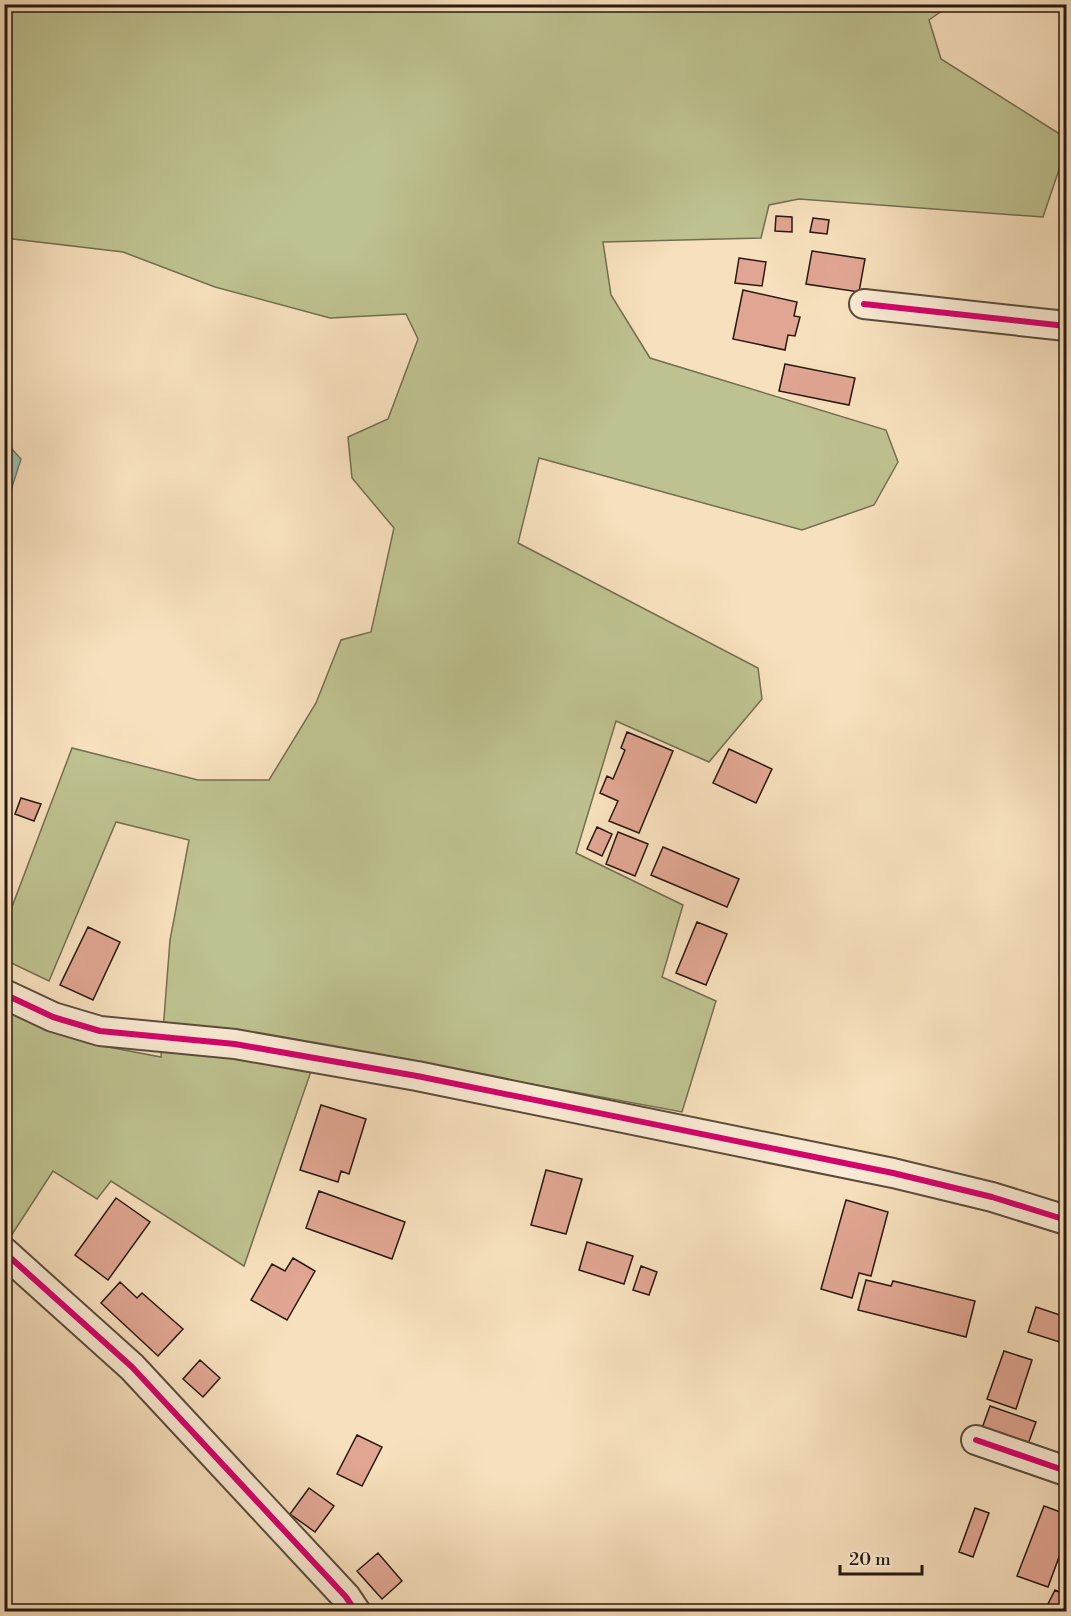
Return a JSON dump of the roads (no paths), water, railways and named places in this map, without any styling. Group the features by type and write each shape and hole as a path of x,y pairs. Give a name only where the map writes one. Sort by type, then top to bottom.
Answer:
{"street":[{"path":"864,304 1066,326"},
{"path":"4,994 53,1017 100,1031 235,1044 417,1076 893,1173 992,1197 1066,1220"},
{"path":"4,1252 132,1367 346,1597 356,1611"},
{"path":"976,1440 1066,1471"}],"water":[{"path":"5,445 21,459 5,509"}]}
